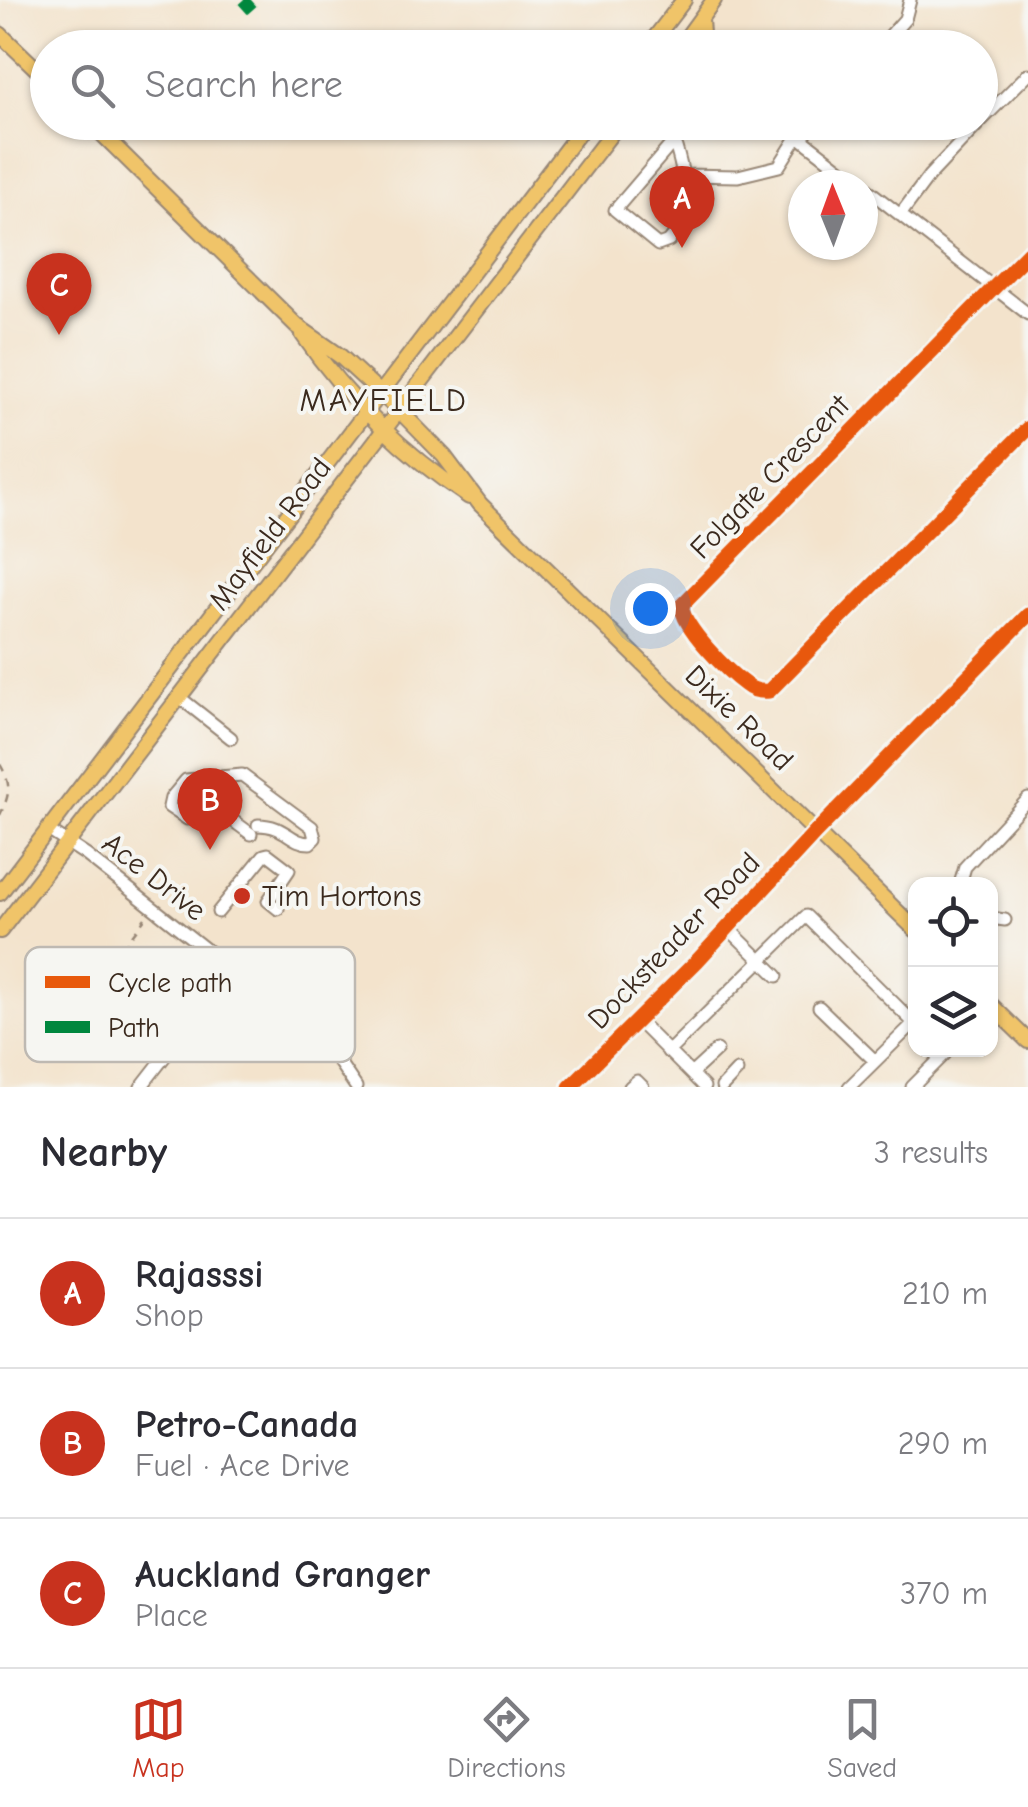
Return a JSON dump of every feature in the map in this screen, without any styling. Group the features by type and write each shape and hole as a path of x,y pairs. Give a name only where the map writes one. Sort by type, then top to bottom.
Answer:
{"main road":[{"path":"661,30 684,0"},
{"path":"693,30 714,0"},
{"path":"702,16 702,30"},
{"path":"669,20 673,30"},
{"path":"0,34 30,63"},
{"name":"Dixie Road","path":"108,140 297,326 340,356 399,410 444,456 480,504 908,922"},
{"name":"Mayfield Road","path":"0,893 573,140"},
{"name":"Mayfield Road","path":"0,931 606,140"},
{"name":"Dixie Road","path":"297,326 328,372 385,428 430,471 480,504"},
{"path":"998,1012 1028,1041"}],"street":[{"path":"895,30 905,19 910,0"},
{"path":"998,104 1028,74"},
{"path":"685,174 738,176 780,166 799,140"},
{"path":"803,140 841,170"},
{"path":"900,215 963,140"},
{"path":"674,141 685,174 683,222 666,243 652,242 615,210 674,141"},
{"path":"878,198 1028,314"},
{"path":"993,287 1028,252"},
{"name":"Folgate Crescent","path":"993,287 682,606 681,614 746,686 758,692 768,691 1028,428"},
{"name":"Docksteader Road","path":"570,1087 1028,615"},
{"path":"179,697 231,738"},
{"path":"276,825 301,843 310,842 316,832 307,823 242,775 186,780 171,798 169,807 187,819 194,818 208,804 255,829 276,825 307,823"},
{"path":"962,877 965,867 1028,800"},
{"name":"Ace Drive","path":"48,830 203,947"},
{"path":"218,912 268,854 289,870 268,901 278,909"},
{"path":"668,1052 806,916 908,1017"},
{"path":"998,919 1005,920"},
{"path":"727,928 777,976"},
{"path":"819,1007 875,1062"},
{"path":"636,1020 704,1087"},
{"path":"849,1087 908,1031"},
{"path":"691,1074 717,1050"},
{"path":"912,1087 942,1057"},
{"path":"141,1087 160,1062"},
{"name":"Ace Drive","path":"339,1062 356,1087"},
{"path":"722,1087 737,1071"},
{"path":"630,1087 637,1082 643,1087"}],"path":[{"path":"0,764 11,791 0,815"},
{"path":"123,947 153,907"}],"marked path":[{"path":"243,0 252,10"}],"cycle path":[{"path":"1028,253 682,605 683,614 707,648 738,679 754,690 769,691 1028,428"},
{"path":"570,1087 697,961 816,832 1028,615"}],"place":[{"name":"Rajasssi","path":"682,248"},
{"name":"Auckland Granger","path":"59,335"},
{"name":"Petro-Canada","path":"210,850"},
{"name":"Tim Hortons","path":"242,896"}],"district":[{"name":"MAYFIELD","path":"384,400"}]}
